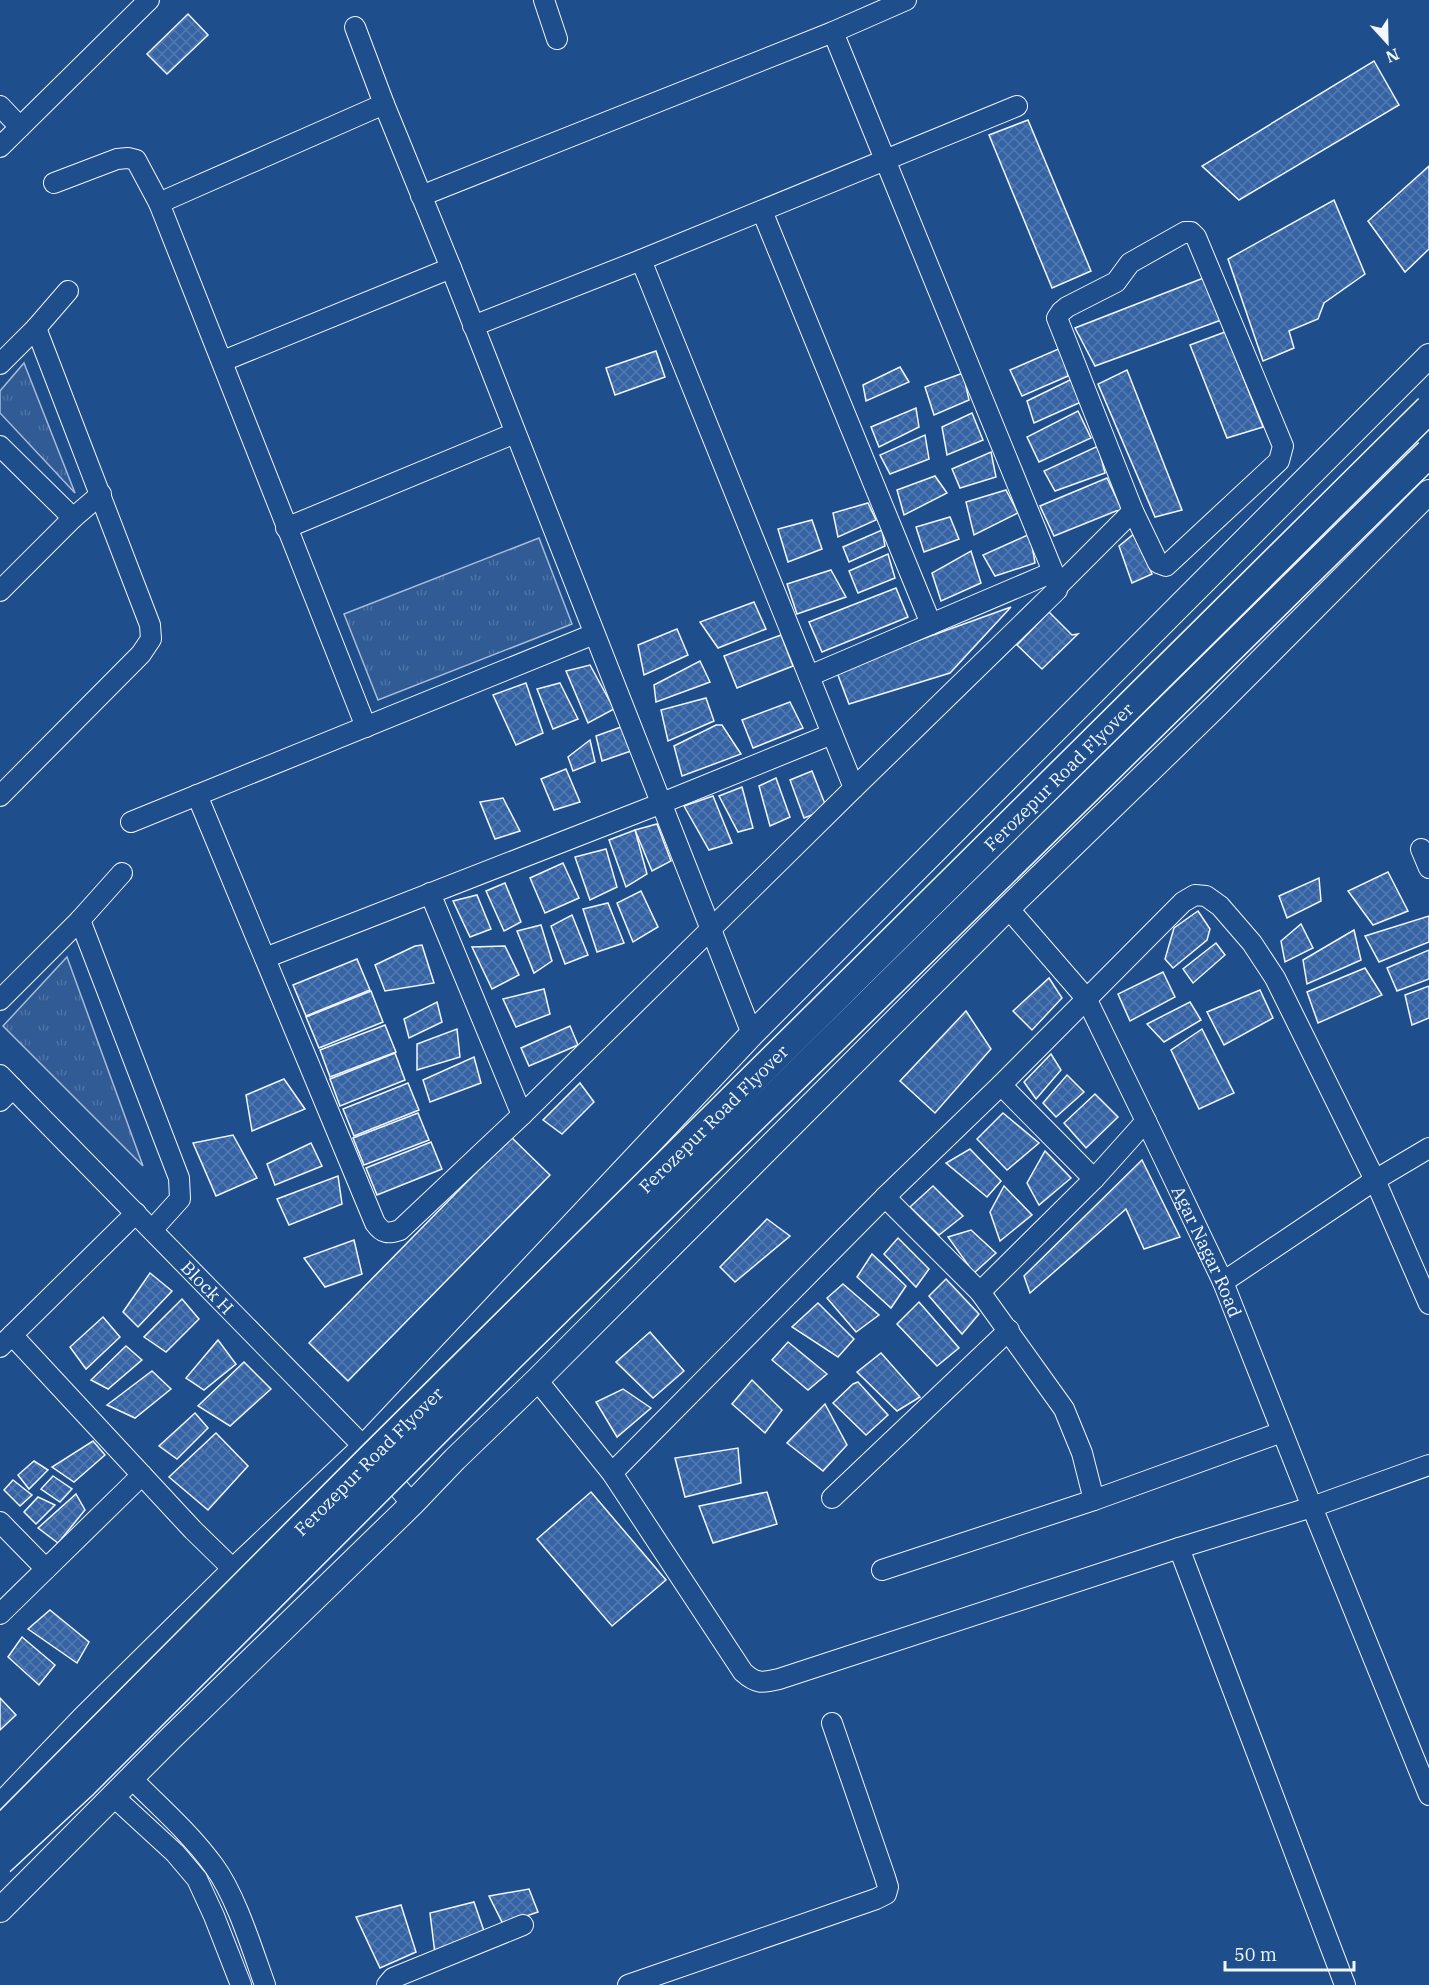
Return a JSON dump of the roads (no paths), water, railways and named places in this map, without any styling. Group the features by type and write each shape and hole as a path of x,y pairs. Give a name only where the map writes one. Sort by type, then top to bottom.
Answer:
{"highway":[{"name":"Ferozepur Road Flyover","path":"0,1831 389,1440 1429,409"},
{"name":"Ferozepur Road Flyover","path":"0,1861 81,1785 531,1336 1429,453"}],"main road":[{"path":"0,1806 85,1717 234,1570 364,1447 752,1034 1429,356"},
{"path":"0,1910 131,1778 537,1380 1008,908 1217,705 1429,492"}],"street":[{"path":"0,147 149,0"},
{"path":"544,0 558,39"},
{"path":"421,196 833,32 906,0"},
{"path":"355,27 752,1034"},
{"path":"196,795 375,1223 381,1231 389,1234 400,1230 522,1115 1057,590 1056,579 833,32"},
{"path":"159,203 384,104"},
{"path":"0,106 20,127"},
{"path":"473,326 762,212 1017,106"},
{"path":"54,183 117,159 136,160 159,203 366,727"},
{"path":"762,212 931,624"},
{"path":"1185,232 1191,232 1196,237 1283,446 1282,453 1279,461 1166,566 1158,563 1133,512 1058,318 1066,308 1116,282 1130,263 1185,232"},
{"path":"641,260 854,788"},
{"path":"223,361 451,267"},
{"path":"0,364 36,328 68,291"},
{"path":"0,796 141,654 151,639 150,625 36,328"},
{"path":"286,528 515,433"},
{"path":"0,446 73,518"},
{"path":"0,591 73,518 101,494"},
{"path":"809,676 931,624 1056,579 1133,512"},
{"path":"131,822 594,634"},
{"path":"265,958 832,734"},
{"path":"1421,849 1429,868"},
{"path":"0,1000 80,920 122,873"},
{"path":"430,893 522,1115"},
{"path":"612,1473 885,1197 1001,1085 1183,902 1195,895 1206,896 1220,906 1252,943 1275,978 1375,1180 1429,1304"},
{"name":"Agar Nagar Road","path":"1008,908 1086,998 1146,1121 1222,1282 1429,1795"},
{"path":"80,920 180,1178 180,1199 153,1230"},
{"path":"1001,1085 1094,1179"},
{"name":"Block H","path":"4,1088 153,1230 364,1447 412,1504"},
{"path":"981,1292 1094,1179 1146,1121"},
{"path":"1222,1282 1375,1180 1429,1148"},
{"path":"885,1197 981,1292 1064,1409 1075,1432 1094,1500"},
{"path":"135,1213 6,1341 142,1474 234,1570"},
{"path":"832,1498 1009,1330"},
{"path":"537,1380 612,1473 743,1672 752,1680 763,1683 1312,1507 1429,1465"},
{"path":"882,1570 1094,1500 1282,1432"},
{"path":"0,1614 142,1474"},
{"path":"0,1522 45,1569"},
{"path":"1179,1548 1345,1985"},
{"path":"628,1985 886,1894 888,1887 885,1877 832,1723"},
{"path":"131,1778 191,1838 215,1867 235,1905 266,1985"},
{"path":"114,1797 175,1853 196,1879 214,1916 241,1985"},
{"path":"387,1985 393,1978 523,1925"}]}
